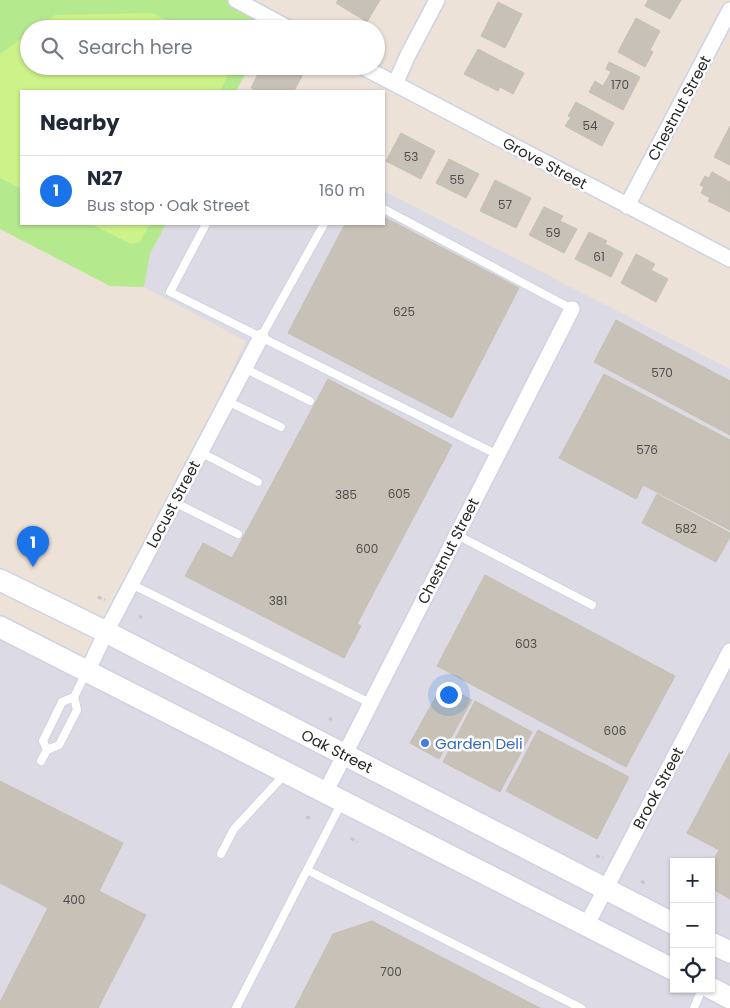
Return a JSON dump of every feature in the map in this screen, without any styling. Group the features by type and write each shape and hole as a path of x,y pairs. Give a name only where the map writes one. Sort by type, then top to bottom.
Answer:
{"street":[{"path":"236,0 273,20"},
{"path":"395,84 437,0"},
{"name":"Chestnut Street","path":"627,206 730,10"},
{"name":"Grove Street","path":"378,75 730,260"},
{"name":"Chestnut Street","path":"333,798 343,754 572,309"},
{"name":"Locust Street","path":"87,672 106,632 261,337"},
{"name":"Oak Street","path":"0,580 106,632 670,922"},
{"path":"0,627 670,968"},
{"name":"Brook Street","path":"586,926 730,651"},
{"path":"715,945 730,952"},
{"path":"715,990 730,998"}],"lane":[{"path":"385,210 572,309"},
{"path":"205,225 170,292 498,455"},
{"path":"261,337 323,225"},
{"path":"244,368 310,401"},
{"path":"227,401 281,427"},
{"path":"200,452 258,482"},
{"path":"174,502 238,534"},
{"path":"457,534 592,604"},
{"path":"131,584 370,704"},
{"path":"47,750 43,741 62,702 74,697 87,672"},
{"path":"41,761 47,750 59,745 77,710 74,697"},
{"path":"221,854 234,829 285,773"},
{"path":"236,1008 307,870 333,798"},
{"path":"307,870 581,1008"},
{"path":"694,1008 700,993"}],"path":[{"path":"98,597 106,600"},
{"path":"306,817 310,818"},
{"path":"351,838 357,842"},
{"path":"596,856 603,858"},
{"path":"641,882 646,884"}],"shaded area":[{"path":"385,192 730,369 730,1008 0,1008 0,623 90,669 246,341 144,287 150,254 165,225 385,225"}],"green space":[{"path":"0,0 232,0 269,20 20,20 20,75 245,75 237,90 20,90 20,225 165,225 150,254 144,287 110,286 0,229"},
{"path":"152,13 166,20 48,20 55,15"},
{"path":"20,40 20,75 228,75 221,90 20,90 20,188 0,178 0,54"},
{"path":"93,225 149,225 140,242 131,244"}],"building":[{"path":"338,0 380,0 368,20 364,20 336,3"},
{"path":"648,0 681,0 670,19 645,6"},
{"path":"498,2 522,14 505,48 481,36"},
{"path":"636,18 660,31 650,50 653,52 645,67 618,52"},
{"path":"478,49 524,73 513,94 500,87 498,91 464,74"},
{"path":"609,62 640,77 623,110 589,92 595,81 603,86 611,72 606,69"},
{"path":"258,75 302,76 295,90 255,90 251,88"},
{"path":"576,102 614,123 602,146 565,126 571,117 568,116"},
{"path":"730,126 730,165 714,157"},
{"path":"401,133 435,151 421,179 386,161"},
{"path":"449,159 479,174 466,198 436,183"},
{"path":"712,172 730,182 730,212 708,201 710,198 701,193 704,187 700,185 705,176 709,178"},
{"path":"495,180 531,198 516,228 480,211"},
{"path":"544,207 563,216 560,221 577,229 564,253 529,235"},
{"path":"385,218 519,288 452,418 288,333 344,225 385,225"},
{"path":"589,232 607,241 605,244 623,253 611,277 575,259"},
{"path":"636,254 655,264 651,270 668,279 656,302 621,283"},
{"path":"616,320 730,381 730,435 594,362"},
{"path":"604,374 730,440 730,530 643,485 636,499 559,458"},
{"path":"328,379 452,445 357,624 361,626 344,658 185,576 203,543 232,558"},
{"path":"657,494 730,533 730,537 716,562 642,523"},
{"path":"485,575 675,676 626,767 437,666"},
{"path":"443,684 472,700 439,759 410,743"},
{"path":"475,701 532,732 500,792 443,762"},
{"path":"538,730 629,777 597,839 506,791"},
{"path":"730,752 730,899 715,890 715,858 719,850 687,833"},
{"path":"0,781 123,843 99,891 146,915 98,1008 0,1008 0,1002 48,908 0,883"},
{"path":"372,921 540,1008 295,1008 333,934"}],"place":[{"name":"N27","path":"33,567"},
{"name":"Garden Deli","path":"425,743"}]}
